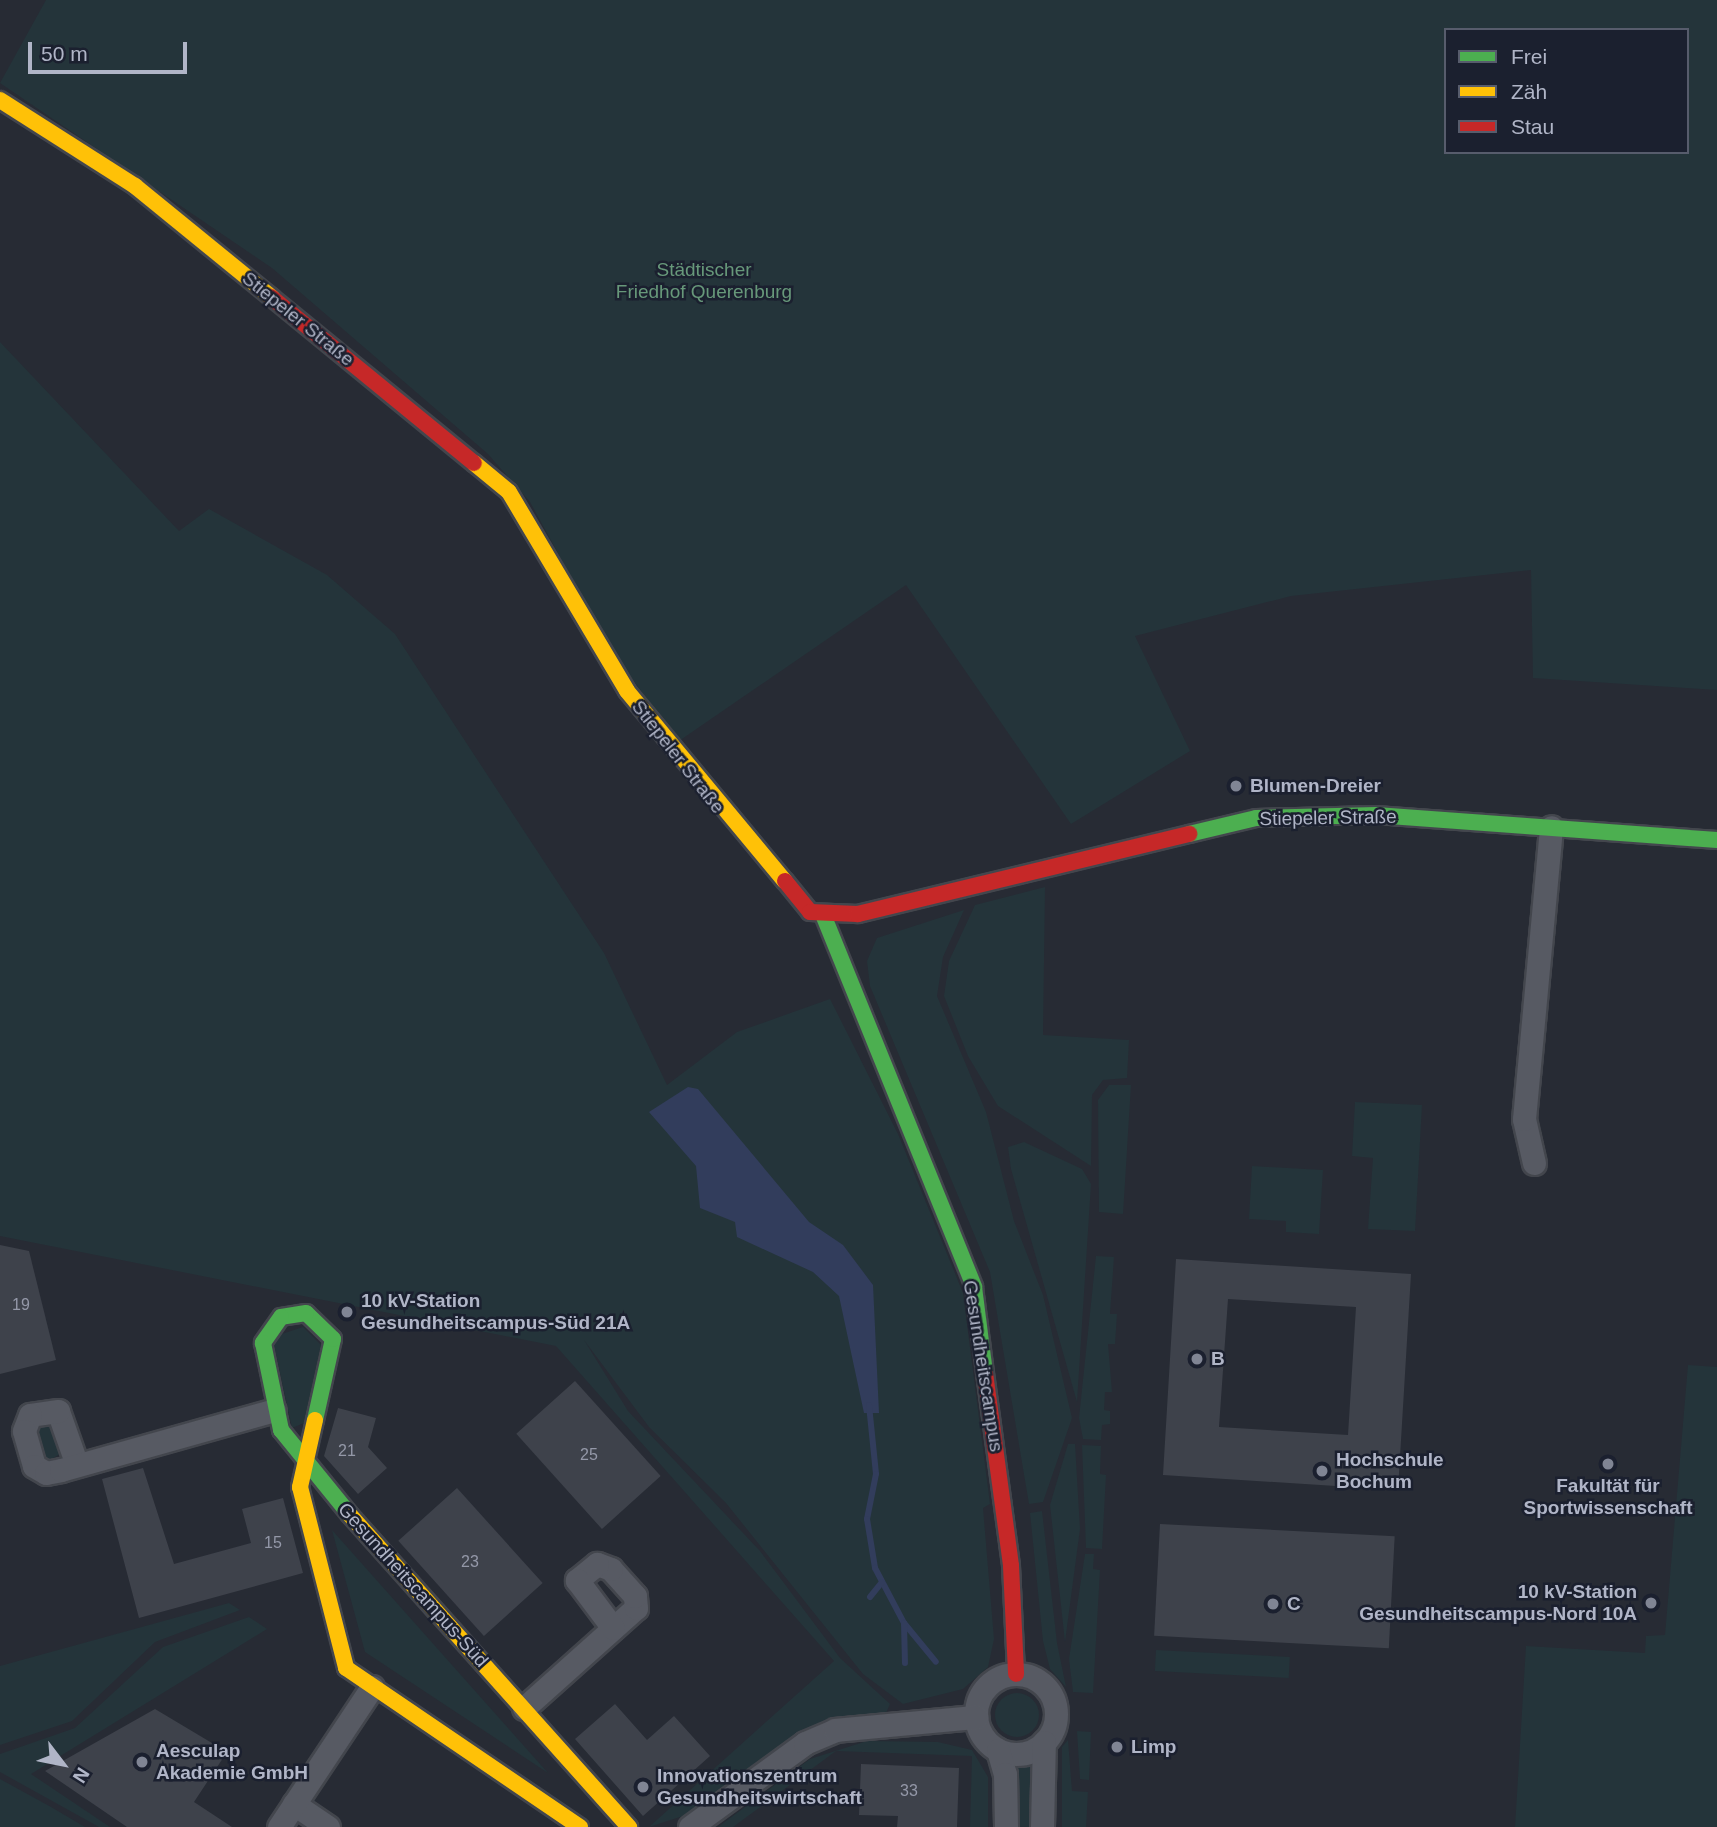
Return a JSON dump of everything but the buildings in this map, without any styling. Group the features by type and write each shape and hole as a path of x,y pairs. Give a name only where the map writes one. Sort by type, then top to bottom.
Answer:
{"street":[{"name":"Stiepeler Straße","path":"0,100 135,186 509,492 626,691 792,896 824,917 1256,818 1376,815 1717,841"},
{"path":"1534,1163 1524,1119 1551,827"},
{"name":"Gesundheitscampus","path":"824,917 974,1287 1011,1566 1016,1674"},
{"name":"Gesundheitscampus-Süd","path":"580,1827 372,1687 342,1660 304,1517 303,1462 334,1354 328,1329 306,1313 281,1317 262,1343 274,1410 303,1462 629,1827"},
{"path":"77,1465 274,1410"},
{"path":"524,1709 614,1628"},
{"path":"1006,1827 1006,1774 998,1749 981,1733 976,1717 985,1688 1016,1674 1041,1682 1055,1705 1044,1742 1042,1827"},
{"path":"279,1827 372,1687"},
{"path":"690,1827 796,1749 835,1730 976,1717"},
{"path":"998,1749 1023,1753 1044,1742"},
{"path":"294,1804 328,1827"}],"green space":[{"name":"Städtischer Friedhof Querenburg","path":"46,0 1717,0 1717,690 1533,678 1531,570 1291,596 1135,636 1190,751 1071,824 906,585 679,741 613,654 530,502 488,454 272,268 0,83"},
{"path":"0,342 179,531 209,509 327,575 395,634 604,953 667,1085 737,1032 830,999 898,1134 963,1293 990,1504 983,1508 994,1639 988,1667 963,1689 903,1704 863,1674 726,1503 649,1427 584,1340 628,1411 760,1551 840,1658 890,1704 886,1713 815,1726 692,1813 649,1827 834,1661 556,1346 0,1236"},
{"path":"1045,887 1043,1035 1129,1040 1127,1078 1103,1080 1092,1095 1091,1166 998,1106 968,1056 944,996 949,961 975,905"},
{"path":"964,910 943,957 937,996 986,1112 1014,1221 1043,1295 1072,1418 1043,1502 1029,1504 990,1272 870,986 867,961 877,938"},
{"path":"1109,1085 1131,1085 1123,1214 1099,1212 1098,1100"},
{"path":"1355,1102 1422,1105 1415,1231 1368,1229 1373,1158 1352,1156"},
{"path":"1024,1142 1082,1169 1091,1184 1077,1402 1011,1169 1008,1147"},
{"path":"1252,1166 1323,1170 1319,1234 1286,1232 1286,1221 1249,1219"},
{"path":"1096,1256 1114,1257 1110,1314 1117,1314 1115,1344 1108,1344 1112,1392 1105,1392 1104,1410 1110,1411 1110,1424 1102,1425 1101,1440 1083,1439 1079,1418"},
{"path":"303,1327 321,1345 304,1423 292,1428 274,1345 282,1334"},
{"path":"1688,1365 1717,1367 1717,1827 1515,1827 1526,1646 1645,1653 1646,1636 1665,1635"},
{"path":"51,1422 61,1453 45,1464 35,1430"},
{"path":"1068,1444 1075,1444 1080,1529 1065,1642 1050,1505"},
{"path":"1082,1445 1101,1446 1100,1474 1106,1475 1102,1549 1086,1548"},
{"path":"1042,1511 1057,1643 1066,1687 1050,1669 1043,1641 1030,1513"},
{"path":"332,1530 548,1773 365,1652"},
{"path":"1085,1554 1094,1554 1093,1569 1100,1570 1093,1693 1073,1692 1069,1659"},
{"path":"229,1603 240,1610 155,1642 72,1721 0,1745 0,1666"},
{"path":"249,1617 267,1629 31,1774 110,1827 99,1827 0,1772 0,1754 75,1728 163,1647"},
{"path":"1156,1650 1290,1657 1289,1678 1155,1671"},
{"path":"1017,1693 1032,1700 1039,1715 1032,1730 1017,1737 1002,1730 995,1715 1002,1700"},
{"path":"1077,1731 1091,1732 1089,1780 1080,1779"},
{"path":"1068,1740 1072,1791 1088,1792 1086,1827 1062,1827 1062,1747"},
{"path":"867,1741 938,1742 972,1750 988,1777 988,1827 970,1827 972,1756 836,1751 733,1827 718,1827 810,1759"},
{"path":"1014,1760 1037,1760 1036,1827 1013,1827"},
{"path":"0,1779 51,1807 85,1827 0,1827"}],"water":[{"path":"688,1087 698,1089 809,1222 843,1245 873,1285 879,1413 864,1413 839,1296 813,1272 737,1237 735,1222 700,1208 696,1166 649,1112"}],"waterway":[{"path":"869,1405 876,1474 867,1519 875,1568 904,1623 936,1662"},
{"path":"870,1597 882,1582"},
{"path":"904,1623 905,1663"}],"traffic: fast":[{"path":"1189,834 1256,818 1376,815 1717,840"},
{"path":"824,917 974,1287 985,1373"},
{"path":"315,1420 333,1339 306,1313 281,1317 263,1343 281,1430 350,1515"}],"traffic: slow":[{"path":"0,100 135,186 271,297"},
{"path":"474,463 509,492 627,691 785,881"},
{"path":"315,1420 300,1487 346,1668 580,1827"},
{"path":"350,1515 629,1827"}],"traffic: jam":[{"path":"271,297 474,463"},
{"path":"785,881 810,912 858,914 1189,834"},
{"path":"985,1373 1011,1566 1016,1674"}],"place":[{"name":"Blumen-Dreier","path":"1236,786"},
{"name":"10 kV-Station Gesundheitscampus-Süd 21A","path":"347,1312"},
{"name":"B","path":"1197,1359"},
{"name":"Fakultät für Sportwissenschaft","path":"1608,1464"},
{"name":"Hochschule Bochum","path":"1322,1471"},
{"name":"10 kV-Station Gesundheitscampus-Nord 10A","path":"1651,1603"},
{"name":"C","path":"1273,1604"},
{"name":"Limp","path":"1117,1747"},
{"name":"Aesculap Akademie GmbH","path":"142,1762"},
{"name":"Innovationszentrum Gesundheitswirtschaft","path":"643,1787"}]}
